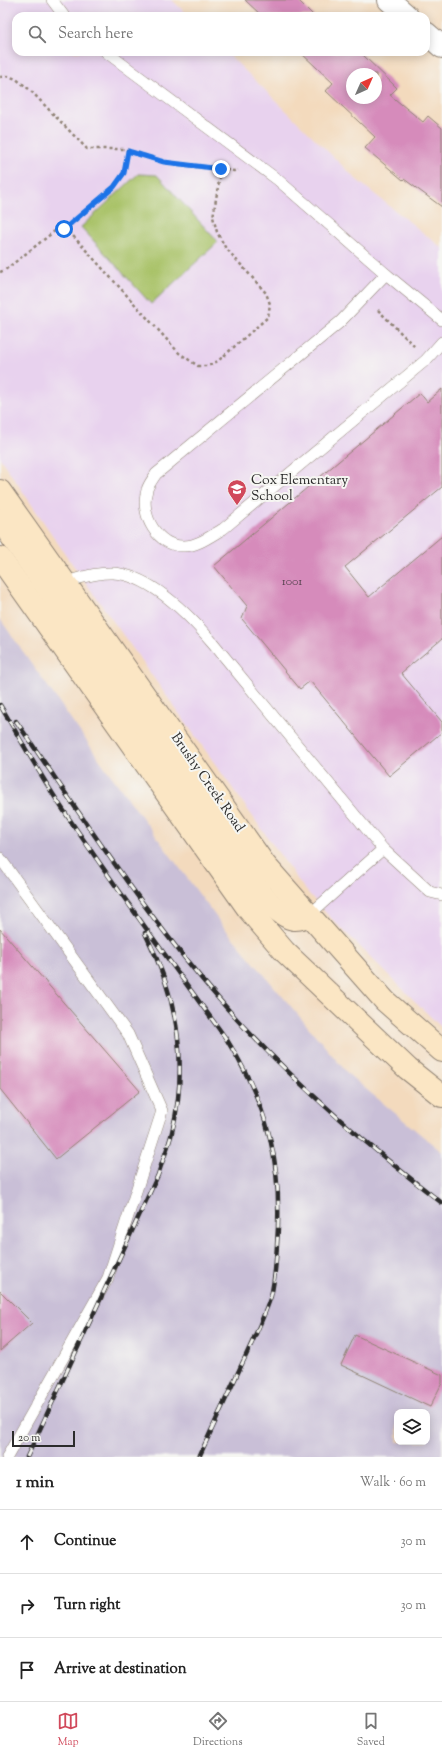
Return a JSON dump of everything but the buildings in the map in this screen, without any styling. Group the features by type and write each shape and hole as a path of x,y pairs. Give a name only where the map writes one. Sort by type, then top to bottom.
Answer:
{"main road":[{"name":"Brushy Creek Road","path":"0,491 265,865 308,916 385,1002 442,1051"},
{"path":"0,520 229,850 266,898 281,914 294,919 308,916"},
{"path":"0,558 249,910 290,957 408,1069 442,1096"}],"street":[{"path":"430,36 442,47"}],"lane":[{"path":"52,0 61,12"},
{"path":"111,56 278,180 386,274 442,320"},
{"path":"386,274 340,322 170,464 156,474 147,490 146,508 153,530 168,544 185,546 206,540 223,528 426,360 442,342"},
{"path":"65,582 95,574 114,573 137,579 167,597 198,626 213,643 383,849 430,892 442,895"},
{"path":"308,916 383,849"},
{"path":"0,858 128,1034 162,1111 108,1278 7,1457"}],"path":[{"path":"0,77 8,76 16,79 29,89 87,149 128,151 164,162 234,171 241,169"},
{"path":"0,272 5,270 56,230 64,229 114,187 124,173 128,151"},
{"path":"64,229 74,237 179,353 198,366 208,366 218,361 268,317 270,304 266,293 225,247 217,232 213,217 221,169"},
{"path":"378,310 415,347"}],"shaded area":[{"name":"Cox Elementary School","path":"0,0 172,0 185,12 12,12 12,56 230,56 357,180 442,248 442,1028 327,914 303,887 66,555 0,458"},
{"path":"0,619 107,770 222,925 349,1075 442,1152 442,1457 0,1457"}],"green space":[{"path":"138,174 157,175 218,242 151,304 81,227"}],"railway":[{"path":"0,705 64,811 144,926 227,1040 253,1089 263,1113 270,1138 278,1189 276,1264 271,1296 257,1331 199,1457"},
{"path":"16,721 124,878 152,916 181,954 243,1026 266,1050 339,1119 442,1203"},
{"path":"27,1457 158,1175 172,1132 177,1106 179,1081 177,1030 165,981 145,933"}],"place":[{"name":"Cox Elementary School","path":"237,506"}],"route":[{"path":"64,229 114,187 124,173 128,151 164,162 221,169"}]}
